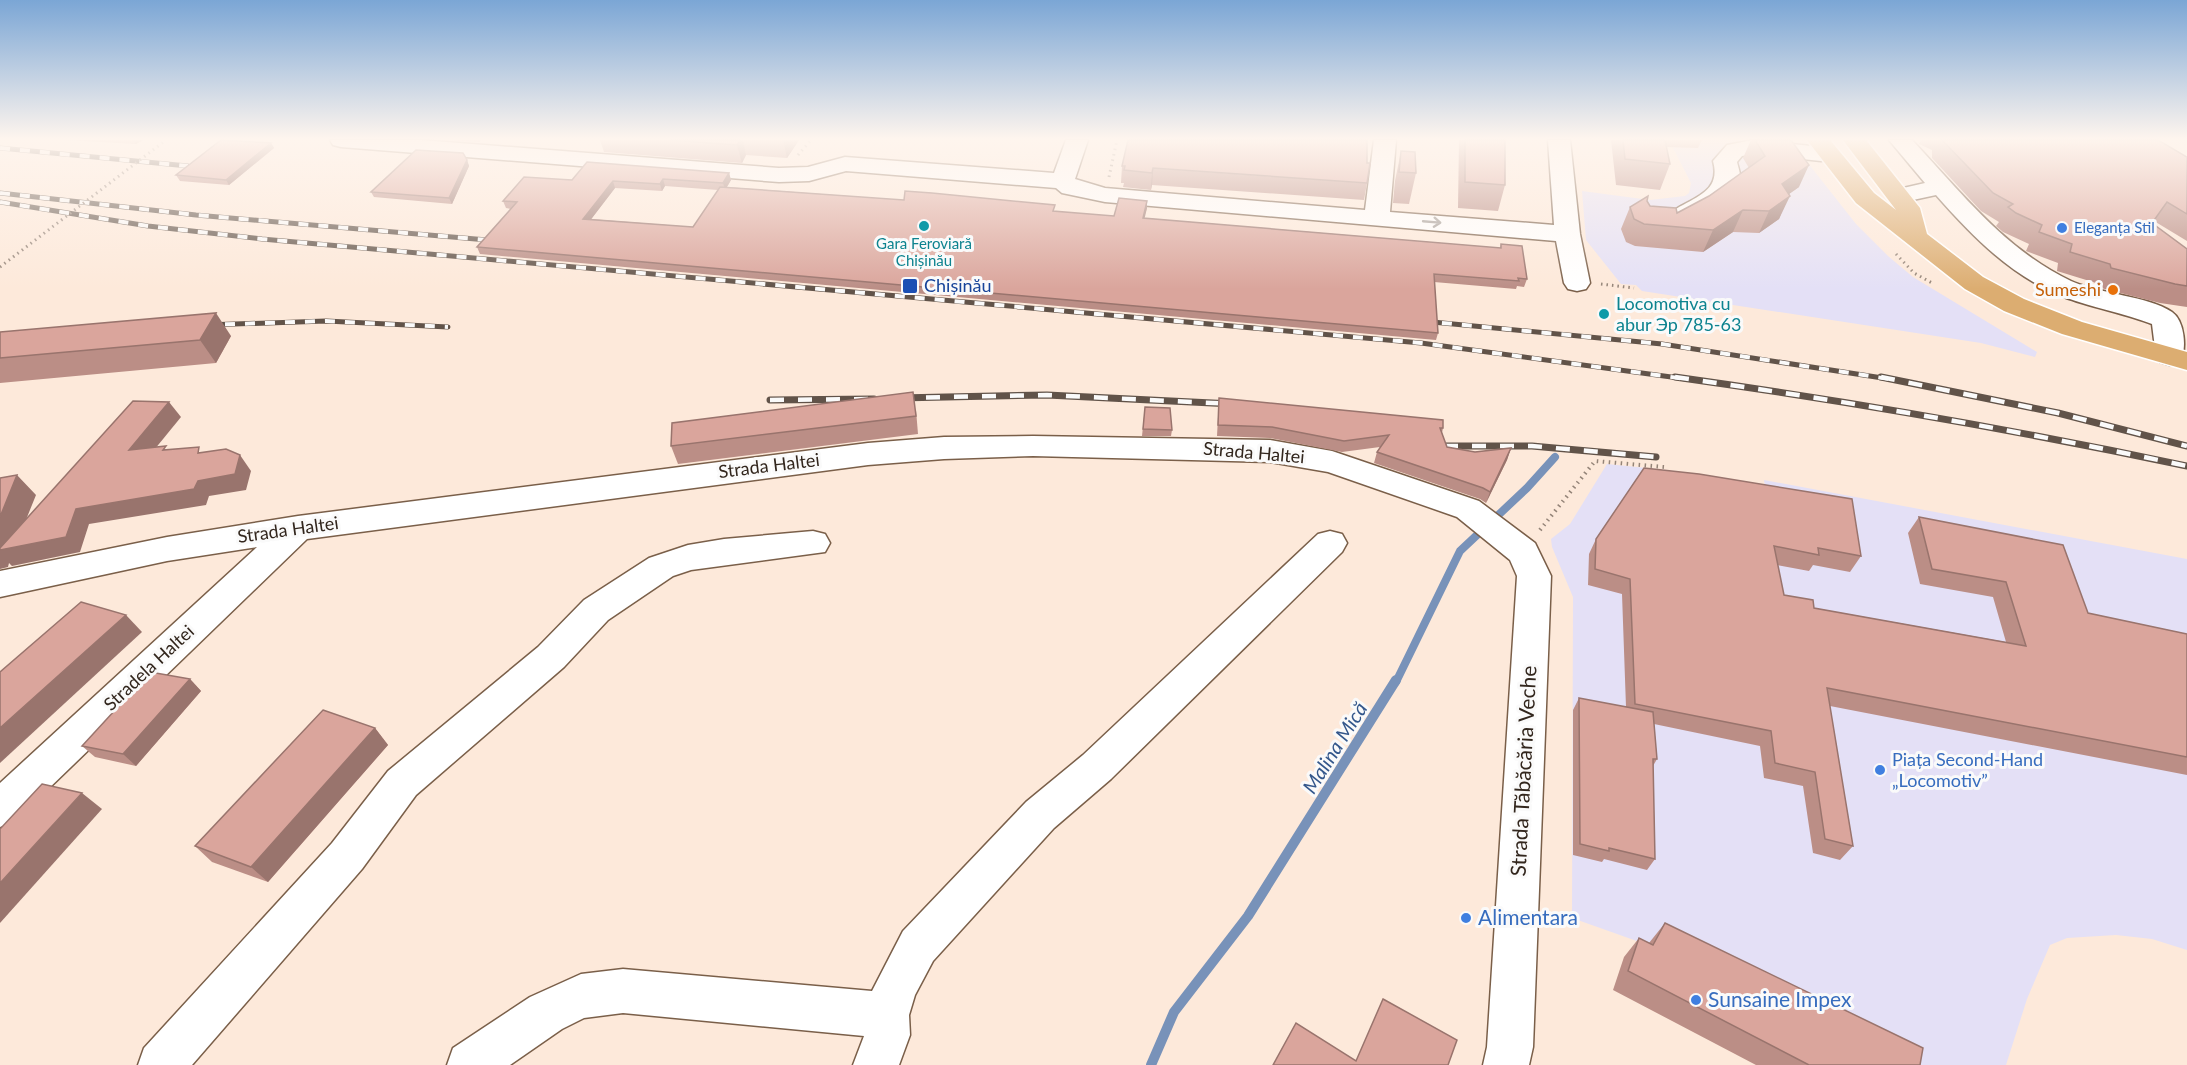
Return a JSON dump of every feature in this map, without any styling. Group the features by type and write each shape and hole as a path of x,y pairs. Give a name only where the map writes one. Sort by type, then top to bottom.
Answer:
{"main road":[{"path":"1858,190 1950,266 2014,305 2072,328 2179,358"},
{"path":"1894,190 1908,208 1915,236"}],"street":[{"path":"1079,190 1105,195 1567,234"},
{"path":"1377,218 1380,190"},
{"path":"1563,190 1567,234 1589,284"},
{"path":"1662,221 1683,214 1719,190"},
{"path":"1899,196 1927,190"},
{"path":"1946,190 2004,252 2033,273 2064,288 2162,318 2168,324 2179,358"},
{"name":"Strada Haltei","path":"0,584 167,549 298,528 878,453 944,448 1197,447 1292,454 1332,462 1443,498 1479,517 1516,546"},
{"name":"Stradela Haltei","path":"0,809 298,528"},
{"path":"161,1065 347,856 402,783 551,657 596,610 661,567 688,558 724,551 813,543"},
{"path":"876,1065 886,1035 886,1015 896,986 918,946 1040,815 1097,767 1330,543"},
{"name":"Strada Tăbăcăria Veche","path":"1506,1065 1510,1047 1534,576 1516,546"},
{"path":"470,1065 546,1013 581,996 623,991 886,1015"}],"path":[{"path":"0,267 101,190"},
{"path":"1589,284 1634,288"},
{"path":"1516,546 1595,461 1664,467"}],"shaded area":[{"path":"1690,190 1829,190 1856,224 1913,277 2037,352 2035,357 1981,343 1642,291 1636,285 1621,284 1586,240 1582,191 1650,200 1685,196"},
{"name":"Piața Second-Hand „Locomotiv”","path":"1607,464 1666,470 1765,486 1764,480 2187,559 2187,950 2152,939 2116,935 2067,938 2050,945 2027,999 2006,1065 1898,1065 1650,943 1648,945 1572,918 1573,597 1552,547 1551,539 1570,524"}],"building":[{"path":"373,190 453,190 449,198 371,192"},
{"path":"513,190 606,190 583,219 693,227 718,190 758,190 904,200 905,191 1055,205 1053,211 1114,216 1119,198 1147,201 1143,218 1501,248 1501,244 1522,246 1527,279 1518,278 1519,281 1434,274 1438,333 477,247 517,202 503,201"},
{"path":"1718,190 1786,190 1790,196 1769,211 1743,210 1713,230 1644,224 1634,219 1630,207 1648,196 1647,201 1650,206 1676,208 1677,213"},
{"path":"1990,190 2187,190 2187,214 2167,202 2152,223 2187,249 2187,286 2111,268 2110,264 2070,252 2072,244 2039,232 2042,225 2016,213 2008,207 2013,204"},
{"path":"216,313 200,340 0,358 0,332"},
{"path":"913,392 916,416 671,446 672,423"},
{"path":"1219,398 1443,420 1443,428 1440,428 1447,447 1475,452 1511,448 1490,492 1377,452 1389,435 1344,441 1272,427 1218,425"},
{"path":"133,401 169,402 129,450 166,446 163,450 199,447 198,453 226,449 240,455 235,474 198,481 194,489 76,509 66,537 0,550 0,548"},
{"path":"1145,407 1170,408 1172,430 1143,429"},
{"path":"1644,468 1699,474 1852,499 1861,556 1818,548 1819,555 1774,546 1784,595 1813,600 1814,608 2026,646 2006,582 1932,569 1919,517 2063,545 2088,613 2187,634 2187,757 1827,688 1853,846 1825,839 1815,772 1775,763 1771,731 1635,704 1630,579 1595,569 1596,539"},
{"path":"17,475 0,517 0,478"},
{"path":"81,602 126,615 0,728 0,672"},
{"path":"150,672 190,679 123,754 82,746"},
{"path":"1579,698 1653,712 1657,759 1653,759 1655,859 1580,844"},
{"path":"323,710 375,728 251,867 195,846"},
{"path":"42,784 82,793 0,883 0,829"},
{"path":"1665,923 1923,1048 1920,1065 1809,1065 1628,971 1639,938 1653,945"},
{"path":"1383,999 1457,1040 1448,1065 1273,1065 1296,1023 1356,1061"}],"waterway":[{"name":"Malina Mică","path":"1396,682 1460,551 1527,488 1555,457"},
{"name":"Malina Mică","path":"1151,1065 1174,1012 1248,916 1396,680"}],"railway":[{"path":"0,193 196,215 499,241"},
{"path":"0,202 148,226 262,239 1421,343 1686,379"},
{"path":"205,325 326,321 448,327"},
{"path":"1422,321 1662,344 1889,379"},
{"path":"1675,377 1932,417 2187,466"},
{"path":"1881,377 2058,413 2187,446"},
{"path":"898,398 1047,395 1233,404"},
{"path":"770,400 874,399"},
{"path":"1444,446 1532,446 1656,457"}],"place":[{"name":"Gara Feroviară Chișinău","path":"924,226"},
{"name":"Eleganța Stil","path":"2062,228"},
{"name":"Chișinău","path":"910,286"},
{"name":"Sumeshi","path":"2113,290"},
{"name":"Locomotiva cu abur Эр 785-63","path":"1604,314"},
{"name":"Piața Second-Hand „Locomotiv”","path":"1880,770"},
{"name":"Alimentara","path":"1466,918"},
{"name":"Sunsaine Impex","path":"1696,1000"}]}
